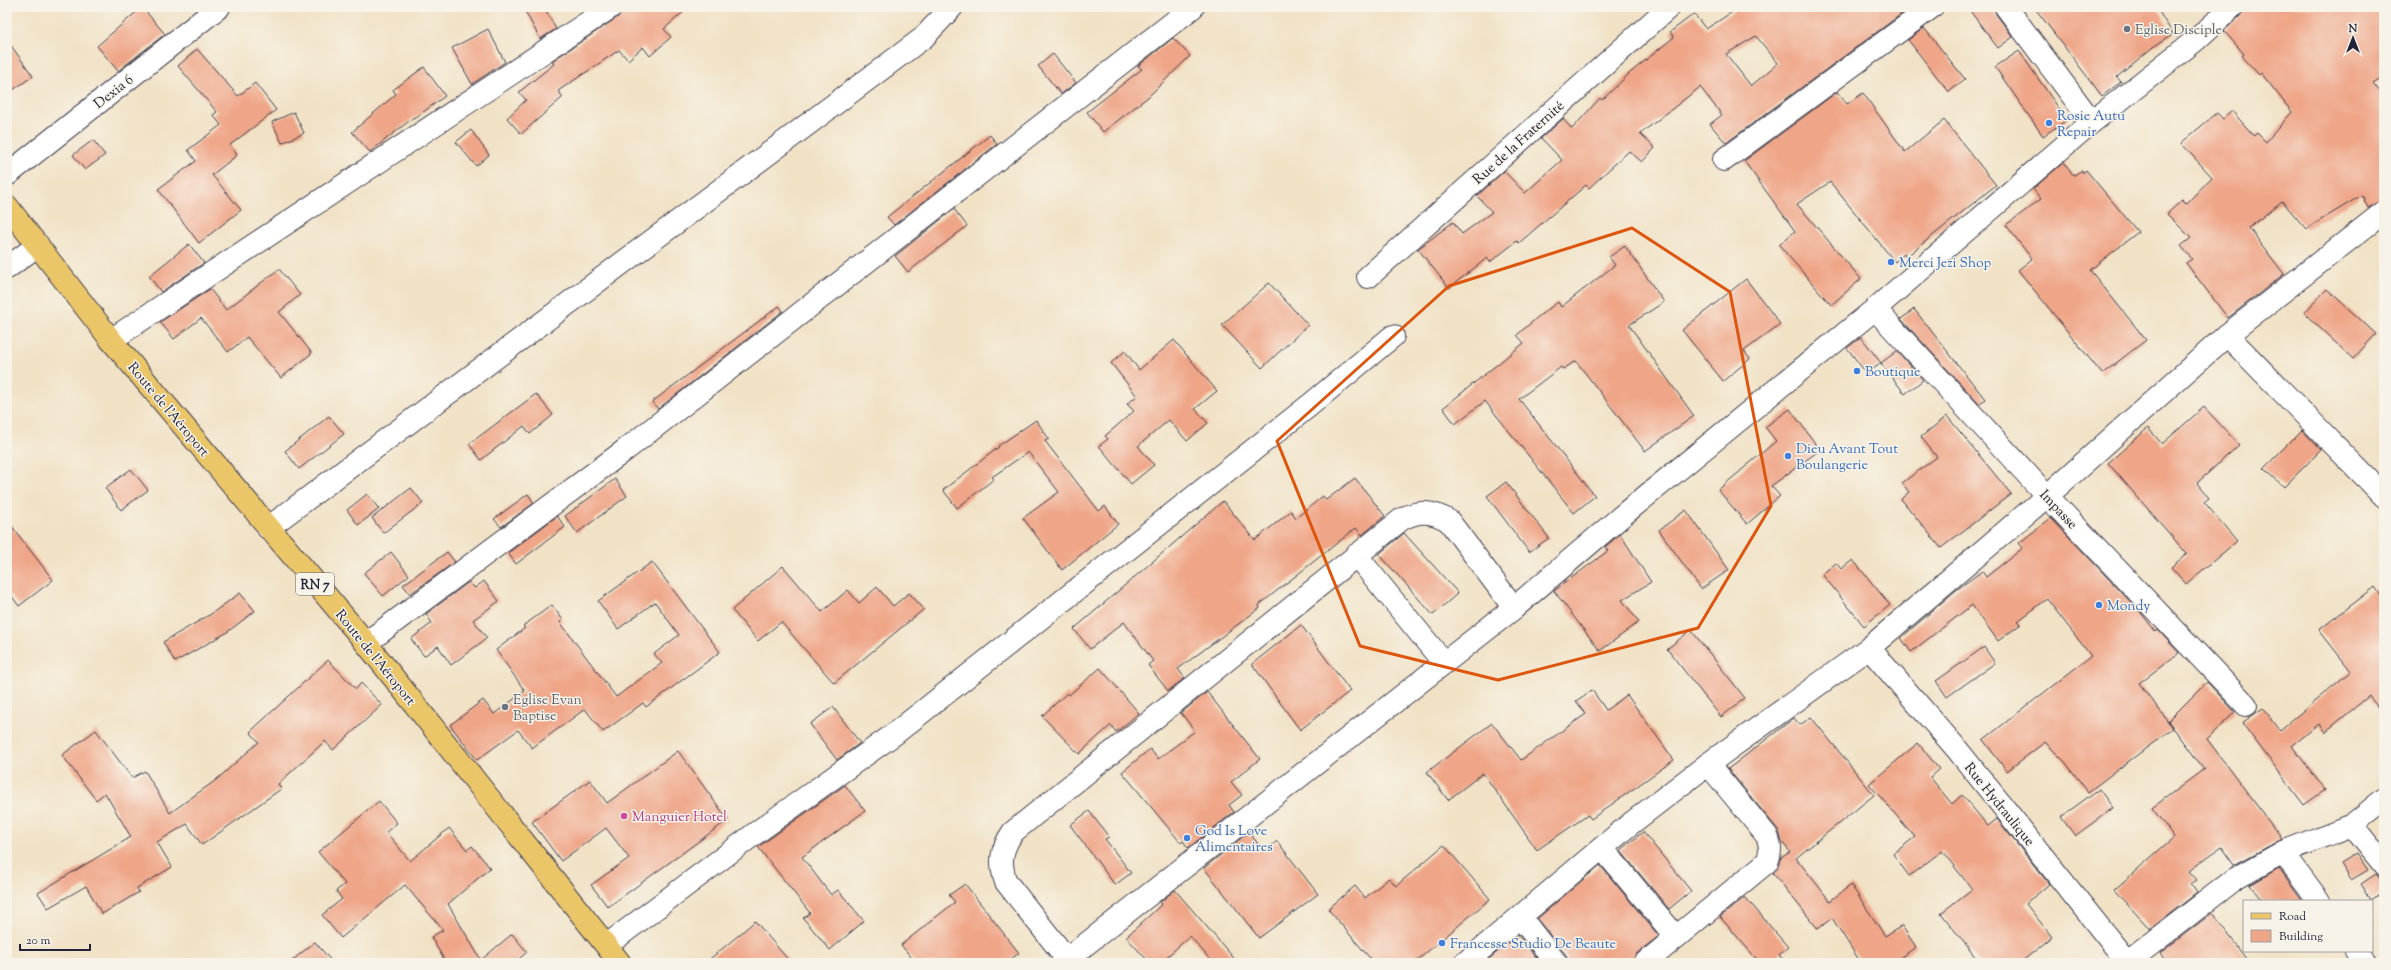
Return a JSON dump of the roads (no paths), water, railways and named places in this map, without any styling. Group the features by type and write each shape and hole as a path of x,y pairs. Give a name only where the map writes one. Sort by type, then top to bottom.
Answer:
{"main road":[{"name":"Route de l’Aéroport","path":"7,206 111,340 366,643 620,963"}],"street":[{"name":"Dexia 6","path":"7,175 219,7"},
{"path":"111,340 611,7"},
{"path":"268,528 922,38 952,7"},
{"path":"366,643 624,451 1193,7"},
{"name":"Rue de la Fraternité","path":"1368,277 1669,7"},
{"path":"1724,160 1932,7"},
{"path":"2006,7 2092,122"},
{"path":"1514,608 1449,521 1439,515 1426,512 1413,513 1402,519 1013,832 1006,843 1001,856 1001,869 1006,882 1064,961 1514,608 1629,510 1875,309 2092,122 2196,39 2232,7"},
{"path":"1465,963 1521,918 1602,848 1708,764 1868,648 2047,496 2227,335 2384,212"},
{"path":"7,268 38,245"},
{"name":"Impasse","path":"1875,309 2047,496 2246,706"},
{"path":"2227,335 2384,496"},
{"path":"607,945 754,835 893,735 1298,415 1394,336"},
{"path":"1356,556 1444,663"},
{"name":"Rue Hydraulique","path":"1868,648 1956,748 2128,963"},
{"path":"1645,963 1766,862 1770,854 1770,845 1766,836 1708,764"},
{"path":"2128,963 2235,879 2282,852 2352,826 2384,799"},
{"path":"2352,826 2384,865"},
{"path":"1602,848 1676,937"},
{"path":"2282,852 2318,900"},
{"path":"1521,918 1556,963"},
{"path":"2357,952 2365,963"}],"place":[{"name":"Eglise Disciple","path":"2127,29"},
{"name":"Rosie Autu Repair","path":"2049,123"},
{"name":"Merci Jezi Shop","path":"1891,262"},
{"name":"Boutique","path":"1857,371"},
{"name":"Dieu Avant Tout Boulangerie","path":"1788,456"},
{"name":"Mondy","path":"2099,605"},
{"name":"Eglise Evan Baptise","path":"505,707"},
{"name":"Manguier Hotel","path":"624,816"},
{"name":"God Is Love Alimentaires","path":"1187,838"},
{"name":"Francesse Studio De Beaute","path":"1442,943"}]}
